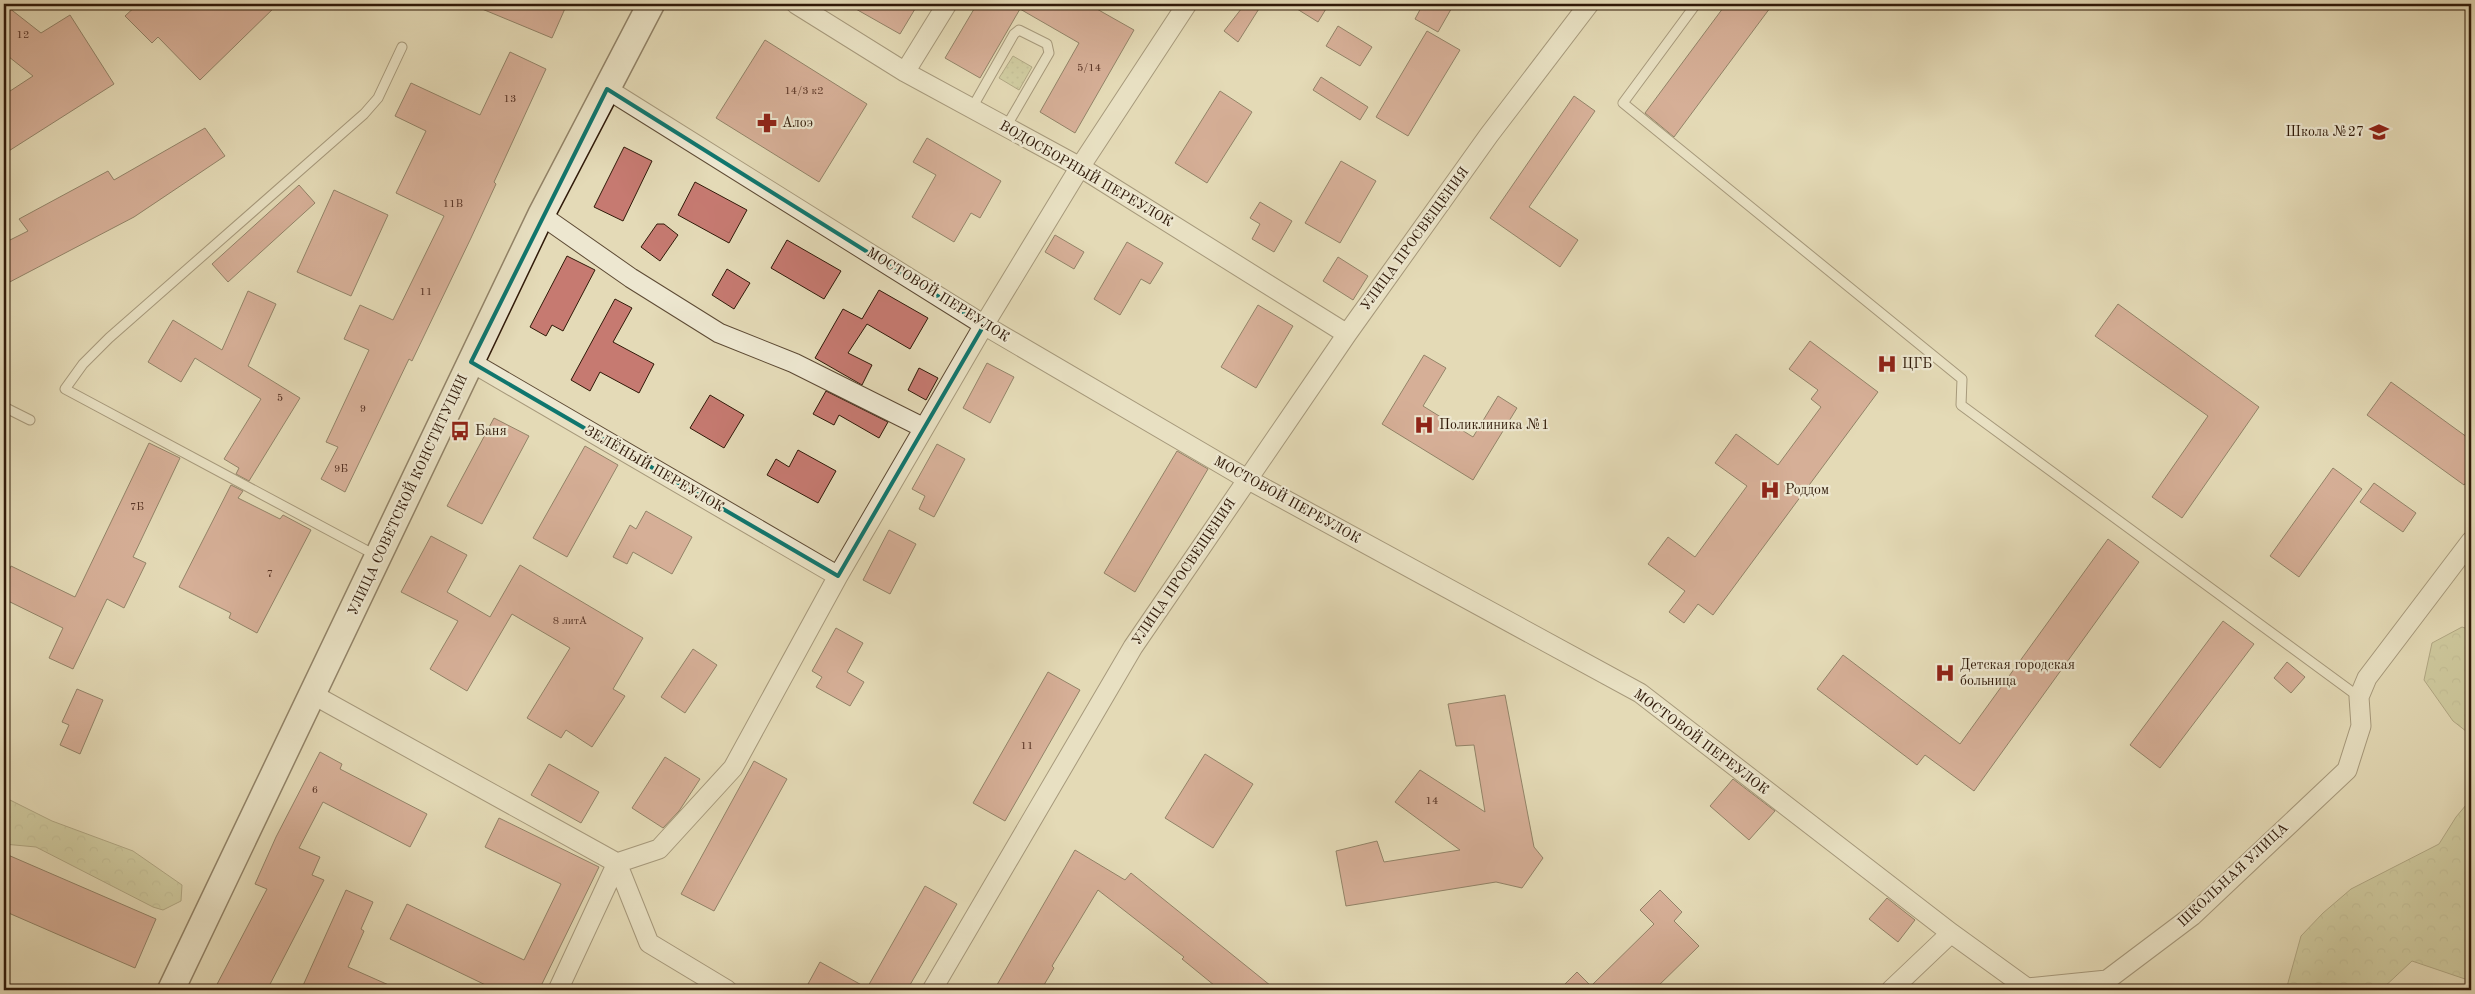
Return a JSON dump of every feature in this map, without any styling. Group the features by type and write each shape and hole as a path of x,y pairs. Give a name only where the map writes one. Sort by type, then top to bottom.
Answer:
{"main road":[{"name":"УЛИЦА СОВЕТСКОЙ КОНСТИТУЦИИ","path":"171,990 541,215 651,4"}],"street":[{"name":"ВОДОСБОРНЫЙ ПЕРЕУЛОК","path":"796,4 905,72 1080,167 1347,334"},
{"path":"905,72 947,4"},
{"path":"558,990 617,863 659,849 733,768 838,576 984,325 1080,167 1186,4"},
{"name":"УЛИЦА ПРОСВЕЩЕНИЯ","path":"932,990 1133,647 1347,334 1489,135 1589,4"},
{"name":"МОСТОВОЙ ПЕРЕУЛОК","path":"607,89 984,325 1247,479 1640,693 1951,932"},
{"path":"541,215 631,278 719,333 794,363 924,428"},
{"name":"ЗЕЛЁНЫЙ ПЕРЕУЛОК","path":"470,362 838,576"},
{"name":"ШКОЛЬНАЯ УЛИЦА","path":"1951,932 2027,989 2107,980 2192,916 2347,770 2361,726 2359,697 2367,678 2471,541"},
{"path":"312,694 617,863 648,943 727,990"},
{"path":"1891,990 1951,932"}],"lane":[{"path":"1696,4 1623,103 1962,379 1961,405 2359,697"},
{"path":"972,108 1018,30 1047,44 1049,53 1006,127"},
{"path":"379,557 66,389 83,364 109,338 364,114 378,98 402,47"},
{"path":"4,407 30,420"}],"highlighted area":[{"path":"607,89 984,325 838,576 471,362"}],"green space":[{"path":"1013,56 1032,67 1019,90 999,78"},
{"path":"2462,627 2471,630 2471,735 2453,721 2424,680 2432,643"},
{"path":"4,797 52,821 133,851 182,885 181,901 163,910 153,907 36,847 4,844"},
{"path":"2471,799 2471,990 2462,990 2468,980 2412,961 2381,990 2286,990 2301,936 2323,913 2351,889 2439,844 2456,817"}],"building":[{"path":"4,4 41,33 70,15 114,84 4,154 4,95 33,76 4,53"},
{"path":"138,4 278,4 200,80 158,37 152,43 125,16"},
{"path":"470,4 567,4 552,38"},
{"path":"847,4 918,4 900,34"},
{"path":"977,4 1088,4 1134,30 1075,133 1040,112 1079,43 1020,9 980,78 945,58"},
{"path":"1245,4 1262,4 1238,42 1224,31"},
{"path":"1289,4 1329,4 1318,22"},
{"path":"1423,4 1454,4 1438,32 1415,19"},
{"path":"1726,4 1773,4 1674,137 1645,113"},
{"path":"1338,26 1372,47 1360,66 1326,46"},
{"path":"1427,31 1460,50 1408,136 1376,117"},
{"path":"765,40 867,104 819,182 716,118"},
{"path":"510,52 546,69 494,182 496,184 471,238 412,361 409,359 345,492 321,479 338,447 326,442 369,350 344,339 360,305 393,320 444,216 396,193 426,131 395,116 411,83 480,115"},
{"path":"1321,77 1368,107 1360,120 1313,90"},
{"path":"1220,91 1252,112 1207,183 1175,163"},
{"path":"1574,96 1595,111 1529,207 1578,240 1560,267 1490,218"},
{"path":"205,128 225,156 134,217 4,285 4,243 28,231 19,219 108,171 114,180"},
{"path":"927,138 1001,181 980,218 971,213 954,242 912,217 936,175 913,162"},
{"path":"624,147 652,161 623,221 594,207"},
{"path":"1341,161 1376,181 1340,243 1305,223"},
{"path":"695,182 747,210 729,243 678,215"},
{"path":"299,185 315,203 228,282 212,264"},
{"path":"334,190 388,215 351,296 297,272"},
{"path":"1260,202 1292,221 1274,252 1252,239 1260,224 1250,218"},
{"path":"657,224 664,224 678,235 660,261 641,247"},
{"path":"1055,235 1084,252 1074,269 1045,252"},
{"path":"787,240 841,271 824,299 771,268"},
{"path":"1127,242 1163,263 1150,284 1141,279 1120,315 1094,299"},
{"path":"567,256 595,270 563,331 552,325 546,336 530,327"},
{"path":"1338,257 1368,276 1353,300 1323,281"},
{"path":"727,269 750,283 734,309 712,295"},
{"path":"879,290 928,318 910,349 867,324 848,353 872,365 862,385 815,358 843,309 862,319"},
{"path":"248,291 276,304 248,366 300,398 249,481 236,474 239,468 224,459 261,399 195,358 181,382 148,362 173,320 222,350"},
{"path":"615,299 632,308 613,342 654,364 639,393 600,372 590,391 571,380"},
{"path":"2118,304 2259,407 2182,518 2152,497 2208,416 2095,336"},
{"path":"1258,305 1293,326 1256,388 1221,367"},
{"path":"1810,341 1878,392 1713,615 1698,604 1684,623 1669,612 1685,591 1648,564 1668,537 1695,557 1747,486 1715,463 1736,434 1778,465 1821,407 1811,399 1818,390 1789,369"},
{"path":"1424,355 1446,368 1423,406 1473,437 1498,396 1517,408 1473,480 1382,424"},
{"path":"987,363 1014,377 990,423 963,408"},
{"path":"919,368 938,378 926,400 908,390"},
{"path":"2391,382 2471,440 2471,476 2464,485 2367,415"},
{"path":"826,391 888,422 879,438 839,415 834,425 813,414"},
{"path":"710,395 744,415 724,448 690,428"},
{"path":"494,418 529,436 482,524 447,506"},
{"path":"149,443 180,458 133,557 146,563 124,608 107,599 73,669 49,658 63,628 4,599 4,582 11,566 75,597"},
{"path":"937,444 965,459 934,517 919,509 925,496 912,489"},
{"path":"585,446 618,465 567,557 533,538"},
{"path":"798,450 836,471 818,503 767,475 776,459 789,467"},
{"path":"1177,451 1208,469 1135,592 1104,573"},
{"path":"2333,468 2362,489 2299,577 2270,556"},
{"path":"2374,483 2416,513 2403,532 2360,502"},
{"path":"231,485 243,491 238,498 280,519 283,515 311,530 257,633 229,618 231,613 179,587"},
{"path":"646,511 692,537 672,574 633,552 627,564 613,557 630,525 636,529"},
{"path":"889,530 916,544 890,594 863,580"},
{"path":"431,536 467,555 447,592 490,617 520,565 643,638 613,689 625,696 592,747 566,730 561,738 527,718 570,648 512,614 467,691 430,669 458,621 401,592"},
{"path":"2108,539 2139,562 1974,791 1925,755 1917,765 1817,689 1843,655 1960,744"},
{"path":"2223,621 2254,644 2160,768 2130,745"},
{"path":"836,628 863,643 847,672 864,682 850,706 816,687 822,677 812,671"},
{"path":"693,649 717,665 685,713 661,697"},
{"path":"2287,662 2305,677 2291,693 2274,678"},
{"path":"1048,672 1080,690 1005,821 973,803"},
{"path":"77,689 103,700 80,754 60,745 69,725 62,722"},
{"path":"1505,695 1534,847 1543,858 1522,888 1496,882 1346,906 1336,851 1377,841 1384,862 1460,850 1395,802 1420,770 1485,812 1474,745 1456,746 1448,704"},
{"path":"320,752 342,764 340,769 427,814 410,847 323,802 299,848 320,857 312,875 324,880 267,990 214,990 267,889 255,884 276,837"},
{"path":"1205,754 1253,784 1213,848 1165,818"},
{"path":"665,757 700,779 679,811 663,828 632,808"},
{"path":"754,761 787,779 714,911 681,894"},
{"path":"549,764 599,792 581,823 531,795"},
{"path":"1733,779 1775,811 1749,840 1710,806"},
{"path":"499,818 599,867 539,990 496,990 390,939 407,904 524,960 561,884 485,847"},
{"path":"1075,850 1125,880 1131,873 1276,990 1220,990 1182,959 1184,957 1098,890 1052,966 1054,968 1041,990 994,990"},
{"path":"8,855 156,919 135,968 4,911 4,864"},
{"path":"925,886 957,904 907,990 819,990 808,984 820,962 867,988"},
{"path":"346,890 373,902 361,929 364,931 348,967 400,990 301,990"},
{"path":"1660,890 1682,912 1674,921 1699,946 1654,990 1559,990 1577,972 1591,986 1654,924 1640,910"},
{"path":"1887,898 1915,920 1898,942 1869,919"}],"place":[{"name":"Алоэ","path":"767,123"},
{"name":"Школа №27","path":"2379,132"},
{"name":"ЦГБ","path":"1887,364"},
{"name":"Поликлиника №1","path":"1424,425"},
{"name":"Баня","path":"460,431"},
{"name":"Роддом","path":"1770,490"},
{"name":"Детская городская больница","path":"1945,673"}]}
